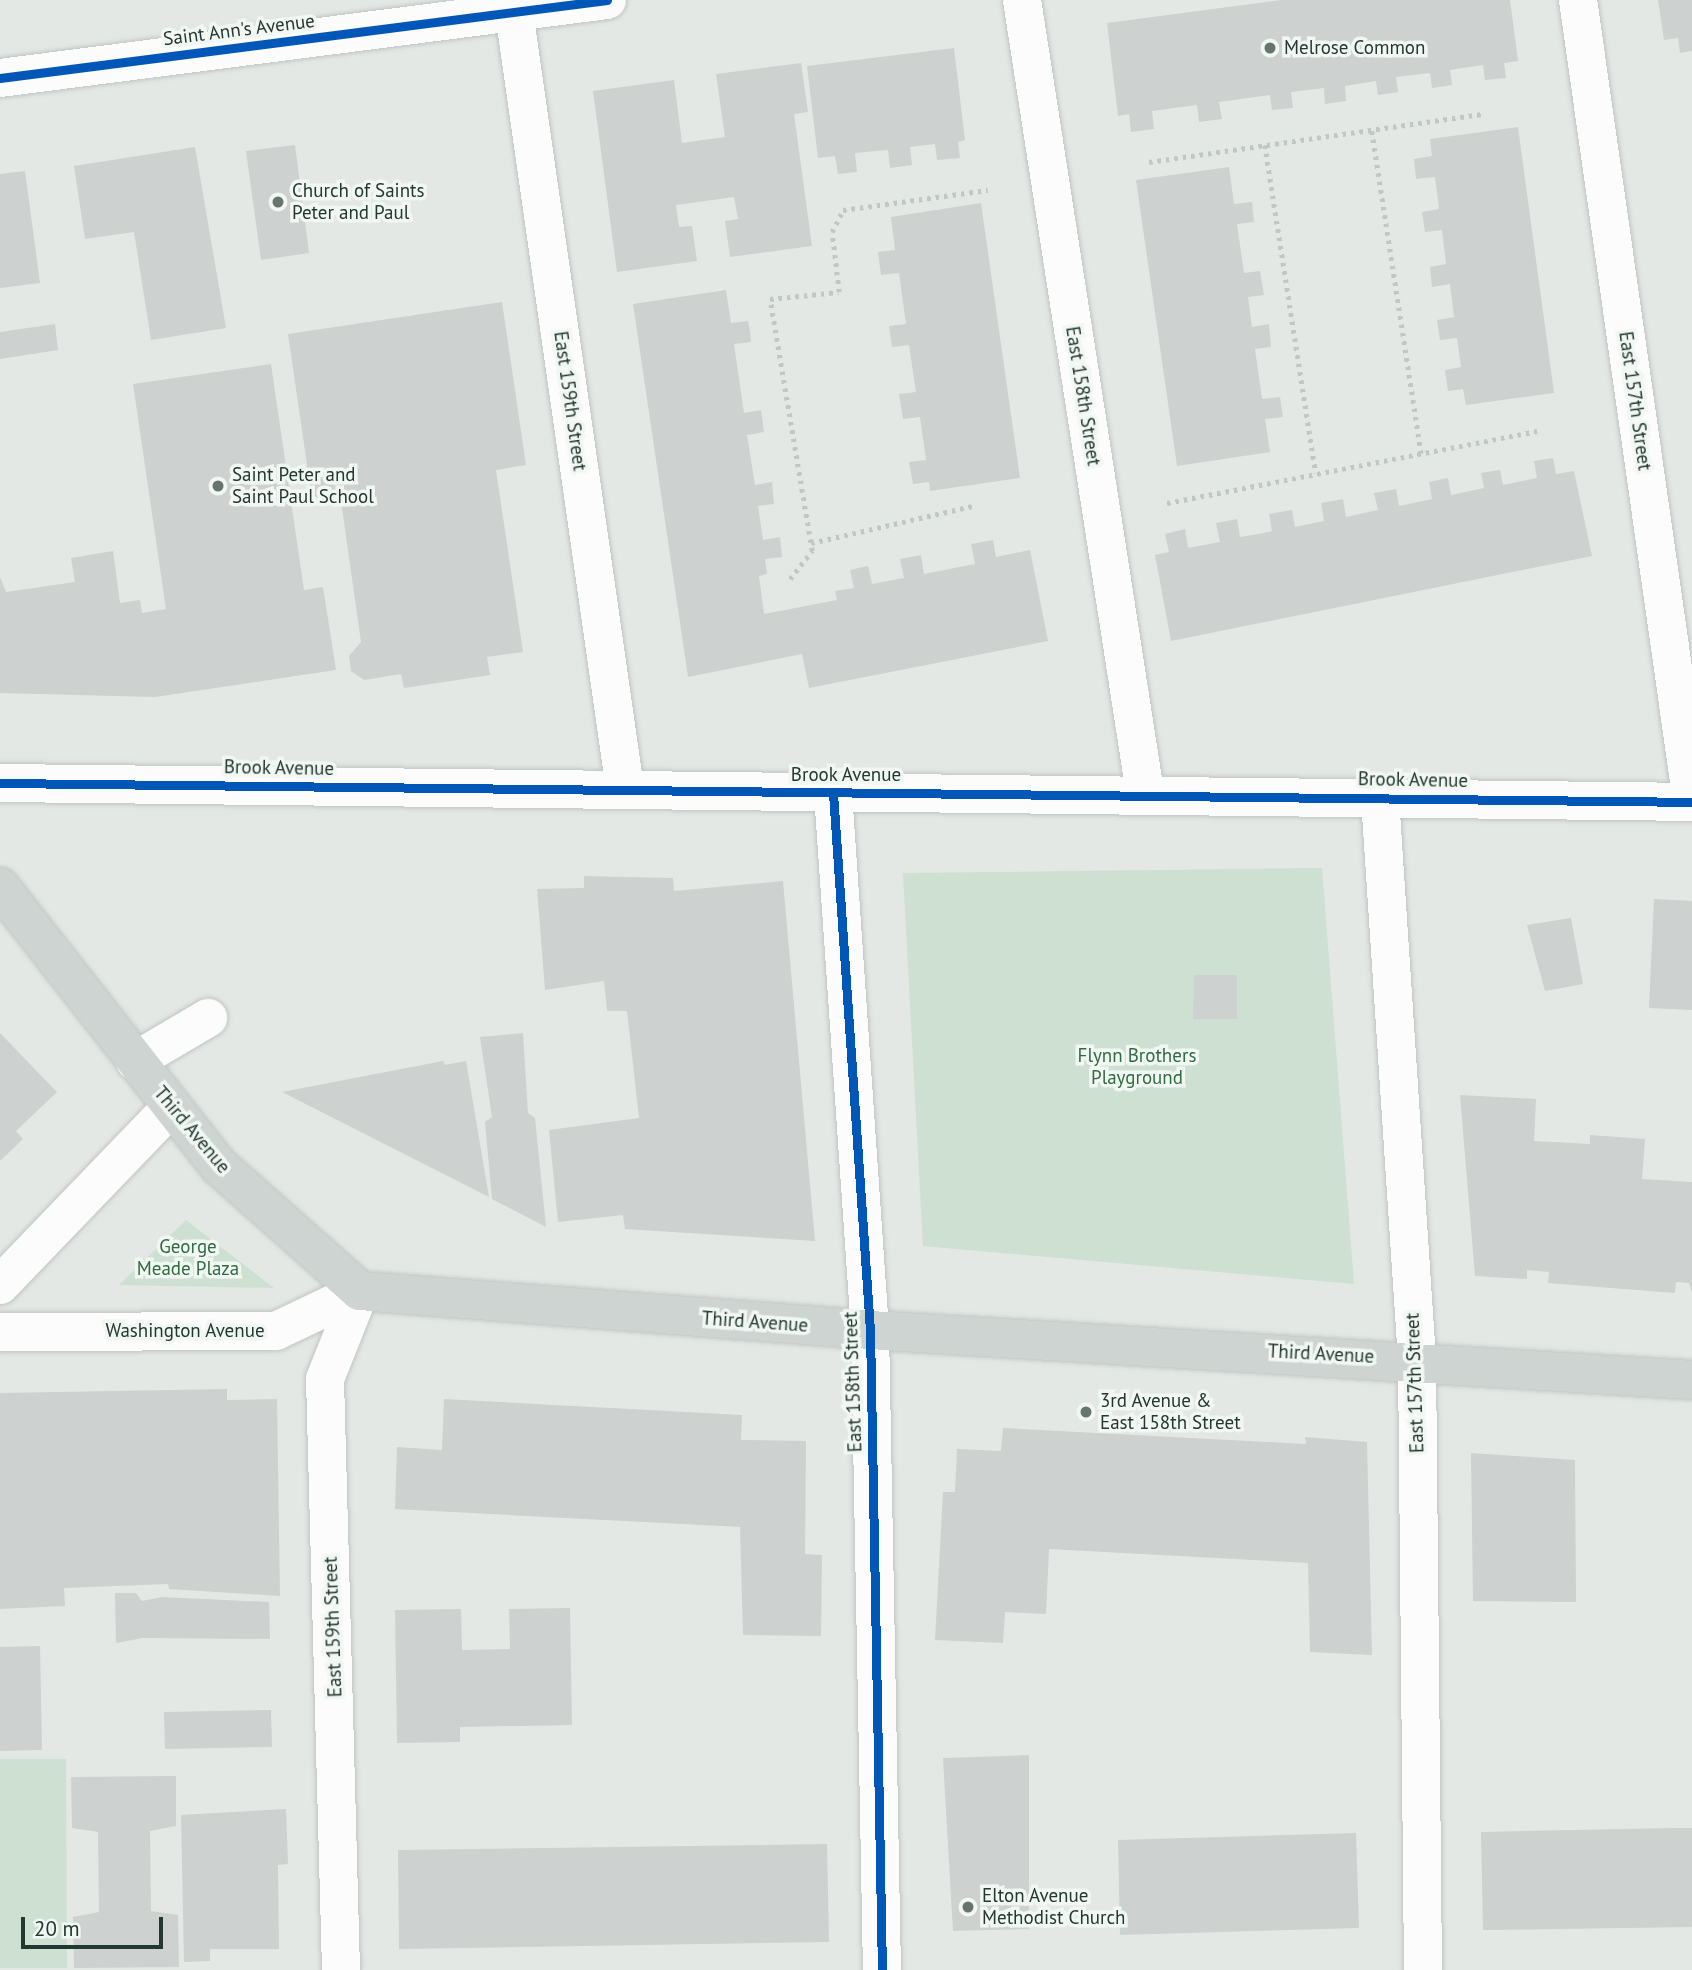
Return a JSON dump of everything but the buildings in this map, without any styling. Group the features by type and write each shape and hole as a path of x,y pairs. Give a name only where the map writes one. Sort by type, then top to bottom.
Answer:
{"main road":[{"name":"Third Avenue","path":"0,887 219,1166 360,1291 870,1330 1417,1359 1692,1380"}],"street":[{"name":"Saint Ann's Avenue","path":"0,78 607,0"},
{"name":"East 158th Street","path":"1021,0 1144,793"},
{"name":"East 157th Street","path":"1578,0 1692,802"},
{"name":"East 159th Street","path":"514,12 625,789"},
{"name":"Brook Avenue","path":"0,783 833,793 1144,793 1692,802"},
{"name":"East 158th Street","path":"833,793 870,1330 882,1970"},
{"name":"East 157th Street","path":"1380,797 1417,1359 1423,1970"},
{"path":"135,1061 208,1018"},
{"path":"0,1285 171,1107"},
{"name":"East 159th Street","path":"341,1970 325,1379 360,1291"},
{"name":"Washington Avenue","path":"0,1332 276,1331 360,1291"}],"path":[{"path":"1149,162 1483,114"},
{"path":"1372,131 1421,453"},
{"path":"1265,145 1317,473"},
{"path":"790,579 807,564 811,543 770,299 839,292 832,232 843,211 988,190"},
{"path":"1167,503 1536,430"},
{"path":"811,543 977,505"}],"green space":[{"name":"Flynn Brothers Playground","path":"1322,868 1354,1284 923,1246 903,873"},
{"name":"George Meade Plaza","path":"186,1220 274,1288 119,1285"},
{"path":"0,1759 66,1759 67,1968 0,1968"}],"cycle path":[{"path":"0,78 607,0"},
{"path":"0,783 1692,802"},
{"path":"833,793 870,1330 882,1970"}],"place":[{"name":"Melrose Common","path":"1270,48"},
{"name":"Church of Saints Peter and Paul","path":"278,202"},
{"name":"Saint Peter and Saint Paul School","path":"218,486"},
{"name":"3rd Avenue & East 158th Street","path":"1086,1412"},
{"name":"Elton Avenue Methodist Church","path":"968,1907"}]}
